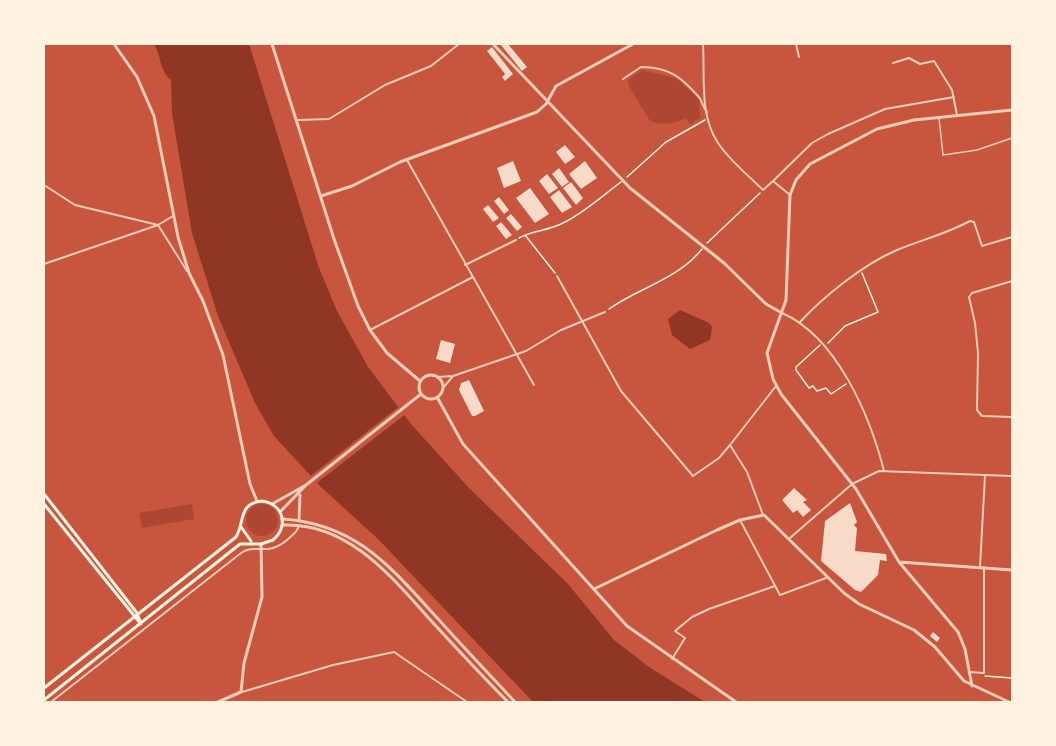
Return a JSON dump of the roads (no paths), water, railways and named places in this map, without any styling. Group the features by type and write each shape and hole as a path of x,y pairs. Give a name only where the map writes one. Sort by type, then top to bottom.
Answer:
{"main road":[{"path":"44,494 137,613 141,624"},
{"path":"44,687 236,537 244,510 257,501 273,504 280,512 283,525 278,536 261,544 252,542 240,544 44,700"},
{"path":"44,504 133,617 141,624"},
{"path":"240,525 242,532 252,542"},
{"path":"50,683 56,690"}],"street":[{"path":"114,44 137,77 154,116 173,216 189,273"},
{"path":"272,44 346,276 370,330 387,353 420,381 421,394"},
{"path":"298,120 330,119 386,85 430,66 459,44"},
{"path":"493,44 564,116 622,181 704,247 766,303 800,322 822,346 849,382 867,416 884,471"},
{"path":"321,196 352,186 407,160 534,113 547,101 550,93 559,84 633,44"},
{"path":"703,44 708,119 720,146 763,190 818,138 885,109 954,97"},
{"path":"796,44 799,57"},
{"path":"893,63 909,58 920,64 934,61 951,86 957,115"},
{"path":"623,79 641,67 676,74 698,95 707,112"},
{"path":"972,686 958,633 898,562 852,484 776,386 770,370 767,349 787,294 790,195 802,171 832,151 893,123 1012,110"},
{"path":"407,160 534,385"},
{"path":"773,181 790,195"},
{"path":"44,185 75,205 158,225 189,273 203,301 223,355 250,484 257,501"},
{"path":"44,264 158,225 173,216"},
{"path":"800,322 817,304 891,252 941,236 969,221 974,222 982,246 1012,237"},
{"path":"465,265 516,240"},
{"path":"557,276 621,392 693,476 719,458 776,386"},
{"path":"370,330 473,277"},
{"path":"1012,281 972,293 969,297 976,329 977,410 982,416 1012,417"},
{"path":"420,381 430,375 453,376 535,348 561,330 605,312"},
{"path":"437,398 453,376"},
{"path":"437,377 443,388"},
{"path":"421,394 430,399 437,398"},
{"path":"273,504 306,485 421,394"},
{"path":"437,398 463,444 627,626 736,702"},
{"path":"730,445 747,472 762,514 789,538 826,578 859,604 914,630 935,647 957,674 972,686 1009,702"},
{"path":"789,538 852,484 884,471 1012,476"},
{"path":"970,672 984,673 982,567 985,475"},
{"path":"280,512 300,494 306,485"},
{"path":"51,702 241,553 249,549 262,551 282,544 295,533 299,523 300,494"},
{"path":"594,590 655,558 740,520 762,514"},
{"path":"283,519 345,534 378,556 515,702"},
{"path":"740,520 781,596 826,578"},
{"path":"283,525 299,523 339,537 378,564 508,702"},
{"path":"241,692 244,663 262,597 261,544"},
{"path":"898,562 1012,570"},
{"path":"672,659 685,638 675,631 692,617 775,586"},
{"path":"141,624 144,629"},
{"path":"218,702 241,692 333,665 394,652 467,702"}],"lane":[{"path":"939,117 943,155 964,153 1012,138"}]}
